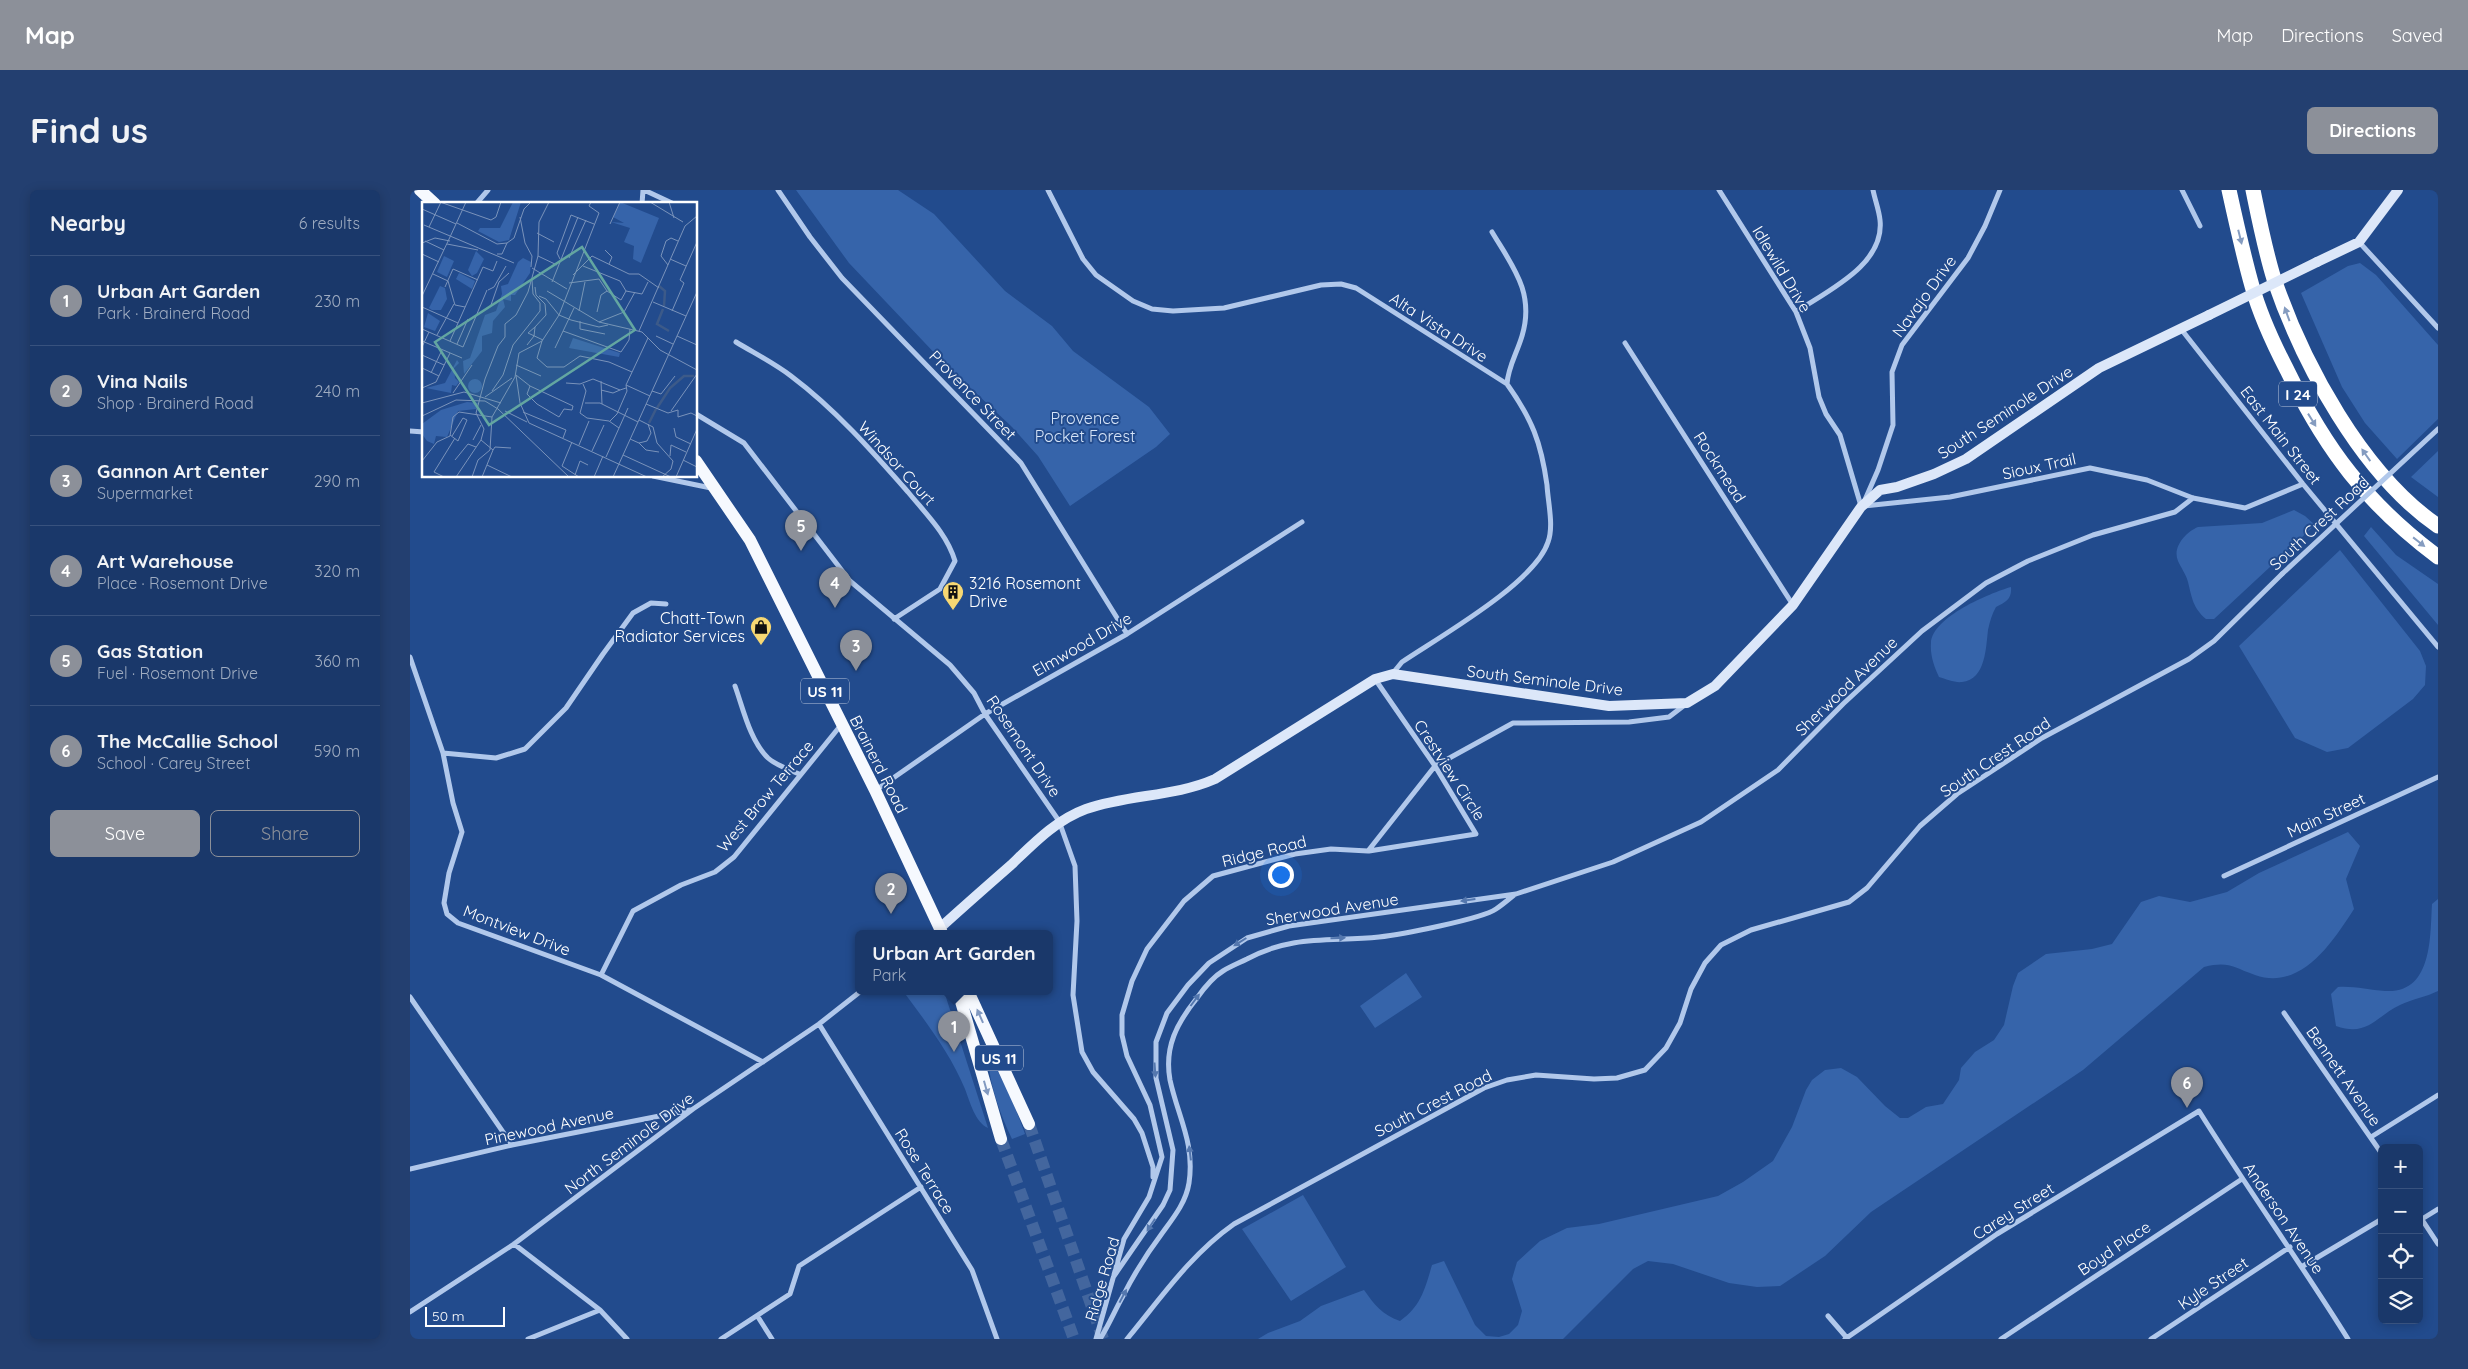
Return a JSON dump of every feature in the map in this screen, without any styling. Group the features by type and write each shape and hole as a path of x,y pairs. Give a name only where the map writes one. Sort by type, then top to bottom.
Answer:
{"highway":[{"name":"I 24","path":"2229,190 2252,287 2271,339 2307,413 2332,452 2363,490 2415,540 2438,556"},
{"name":"I 24","path":"2253,190 2274,277 2295,336 2333,408 2377,469 2438,526"}],"main road":[{"path":"420,190 433,202"},
{"name":"Brainerd Road","path":"698,464 750,540 841,725 876,790 938,930"},
{"name":"US 11","path":"959,995 1000,1138"},
{"name":"US 11","path":"970,995 1029,1124"}],"street":[{"path":"478,202 488,190"},
{"path":"643,190 670,202"},
{"name":"Provence Street","path":"778,190 810,237 842,278 1021,463 1127,634"},
{"name":"Alta Vista Drive","path":"1048,190 1084,259 1096,275 1139,304 1152,309 1173,311 1224,308 1321,285 1342,284 1356,288 1507,384 1534,426 1541,450 1550,516 1548,542 1529,573 1494,601 1402,662 1393,674"},
{"name":"Idlewild Drive","path":"1719,190 1796,312 1810,348 1819,397 1826,414 1840,435 1861,506"},
{"path":"1796,312 1856,271 1875,250 1880,222 1873,190"},
{"name":"Navajo Drive","path":"1861,506 1878,470 1893,425 1892,372 1902,345 1968,258 1985,226 2000,190"},
{"path":"2182,190 2200,226"},
{"name":"South Seminole Drive","path":"941,930 1059,821 1119,799 1176,792 1196,787 1215,779 1375,679 1393,674 1609,706 1687,703 1715,686 1793,604 1861,506 1880,490 1916,481 1966,458 2099,368 2359,242 2398,190"},
{"path":"1492,232 1521,280 1526,298 1526,320 1507,373 1507,384"},
{"path":"2359,242 2438,328"},
{"name":"East Main Street","path":"2181,329 2303,484 2438,647"},
{"name":"Windsor Court","path":"736,342 790,375 819,399 872,452 935,524 951,548 955,561 940,589 894,619"},
{"name":"Rockmead","path":"1626,343 1793,604"},
{"name":"Rosemont Drive","path":"698,415 744,443 850,582 950,665 974,693 985,714 1059,821 1075,866 1077,921 1073,995 1082,1052 1093,1072 1134,1119 1142,1133 1153,1167 1154,1183"},
{"name":"South Crest Road","path":"1127,1339 1162,1292 1212,1239 1234,1224 1445,1108 1484,1088 1507,1080 1536,1075 1594,1079 1617,1078 1645,1070 1666,1048 1680,1023 1691,989 1705,963 1721,945 1751,930 1849,902 1867,888 1920,826 1956,794 2042,738 2190,659 2214,641 2282,574 2438,429"},
{"name":"Sioux Trail","path":"1861,506 1950,496 2090,468 2147,480 2193,498 2244,508 2303,484"},
{"path":"663,478 717,489"},
{"name":"Sherwood Avenue","path":"1114,1276 1164,1205 1170,1190 1173,1150 1156,1078 1156,1042 1167,1013 1198,973 1209,963 1247,938 1259,933 1327,920 1516,894 1613,862 1701,822 1778,770 1843,704 1922,631 1986,583 2028,561 2093,534 2175,512 2193,498"},
{"name":"Elmwood Drive","path":"876,790 985,714 1127,634 1302,522"},
{"path":"443,754 496,758 525,750 566,708 633,613 651,603 666,604"},
{"name":"Montview Drive","path":"410,657 443,754 453,803 462,832 448,881 444,903 447,914 458,923 601,975 763,1062"},
{"name":"Crestview Circle","path":"1368,851 1476,834 1435,766 1375,679"},
{"path":"735,686 756,739 767,757 778,765 799,774"},
{"path":"1368,851 1435,766 1513,723 1629,722 1669,718 1687,703"},
{"name":"West Brow Terrace","path":"601,975 633,911 681,885 715,872 734,858 799,774 841,725"},
{"name":"Main Street","path":"2224,876 2438,778"},
{"name":"Ridge Road","path":"1098,1339 1124,1239 1141,1214 1162,1157 1150,1105 1127,1056 1122,1034 1122,1015 1132,981 1146,949 1184,901 1213,876 1295,854 1331,849 1368,851"},
{"name":"Sherwood Avenue","path":"1098,1339 1128,1288 1175,1217 1189,1185 1191,1164 1187,1132 1170,1080 1168,1059 1171,1040 1179,1022 1202,991 1222,972 1263,950 1296,941 1379,937 1483,915 1496,909 1516,894"},
{"name":"North Seminole Drive","path":"410,1312 514,1244 693,1109 819,1024 856,995"},
{"path":"410,996 512,1145"},
{"name":"Bennett Avenue","path":"2284,1013 2378,1148"},
{"name":"Rose Terrace","path":"819,1024 972,1271 997,1339"},
{"path":"2371,1137 2438,1095"},
{"name":"Pinewood Avenue","path":"410,1169 512,1145 693,1109"},
{"name":"Anderson Avenue","path":"2199,1111 2242,1179 2303,1266 2348,1339"},
{"name":"Carey Street","path":"1846,1339 1997,1234 2199,1111"},
{"name":"Boyd Place","path":"2001,1339 2242,1179"},
{"path":"721,1339 790,1294 799,1266 921,1187"},
{"path":"2423,1216 2438,1209"},
{"path":"2423,1220 2438,1244"},
{"path":"2303,1266 2378,1221"},
{"path":"514,1244 600,1310 627,1339"},
{"name":"Kyle Street","path":"2151,1339 2290,1247"},
{"path":"528,1339 600,1310"},
{"path":"758,1316 772,1339"},
{"path":"1828,1316 1846,1339"}],"green space":[{"name":"Provence Pocket Forest","path":"796,190 898,190 934,214 1005,291 1052,326 1073,351 1149,407 1170,434 1156,447 1070,506 1038,456 1012,427 942,361 849,263"},
{"path":"2360,263 2376,275 2438,345 2438,419 2397,459 2365,423 2342,387 2301,293 2348,266"},
{"path":"2438,451 2438,497 2411,477"},
{"path":"2294,510 2305,516 2315,525 2214,619 2206,619 2196,607 2187,579 2178,561 2177,550 2185,536 2198,527 2262,523"},
{"path":"2371,527 2396,555 2438,584 2438,625 2364,536"},
{"path":"2340,550 2420,651 2426,666 2425,685 2413,699 2348,748 2327,752 2295,738 2239,646"},
{"path":"2011,587 2009,597 2005,602 1996,607 1992,615 1983,661 1976,675 1970,680 1962,682 1950,681 1939,677 1931,652 1931,643 1934,633 1941,624 1951,615 1977,600"},
{"path":"2348,832 2360,846 2346,879 2354,909 2336,936 2313,961 2301,970 2287,976 2272,978 2255,975 2225,965 2204,967 2083,1070 1871,1212 1825,1256 1780,1286 1757,1287 1729,1283 1673,1264 1648,1261 1633,1269 1563,1339 1258,1339 1268,1333 1300,1321 1321,1306 1364,1290 1383,1312 1400,1321 1418,1303 1432,1265 1444,1261 1475,1325 1486,1336 1499,1337 1509,1334 1518,1325 1522,1311 1512,1279 1517,1262 1540,1241 1567,1228 1599,1224 1718,1196 1743,1182 1773,1161 1792,1127 1806,1090 1812,1080 1825,1070 1841,1068 1857,1077 1885,1106 1900,1118 1908,1118 1926,1107 1943,1104 1959,1080 1961,1068 1975,1052 1994,1040 2004,1025 2018,973 2046,954 2092,949 2112,944 2141,902 2159,896 2190,902 2227,892 2259,873"},
{"path":"2438,899 2438,991 2400,1005 2364,1027 2347,1029 2336,1026 2331,994 2338,987 2385,991 2401,989 2412,983 2426,961 2431,932 2432,904"},
{"path":"1406,973 1422,997 1375,1028 1360,1006"},
{"path":"906,995 945,995 988,1128 976,1116 959,1076 929,1026"},
{"path":"988,1059 1003,1082 1025,1134 1012,1139 996,1100"},
{"path":"1303,1195 1346,1267 1291,1301 1242,1229"}],"tunnel":[{"path":"1029,1124 1103,1339"},
{"path":"1001,1139 1074,1339"}],"place":[{"name":"Gas Station","path":"801,551"},
{"name":"Art Warehouse","path":"835,608"},
{"name":"3216 Rosemont Drive","path":"953,611"},
{"name":"Chatt-Town Radiator Services","path":"761,646"},
{"name":"Gannon Art Center","path":"856,671"},
{"name":"Vina Nails","path":"891,914"},
{"name":"Urban Art Garden","path":"954,1052"},
{"name":"The McCallie School","path":"2187,1108"}]}
